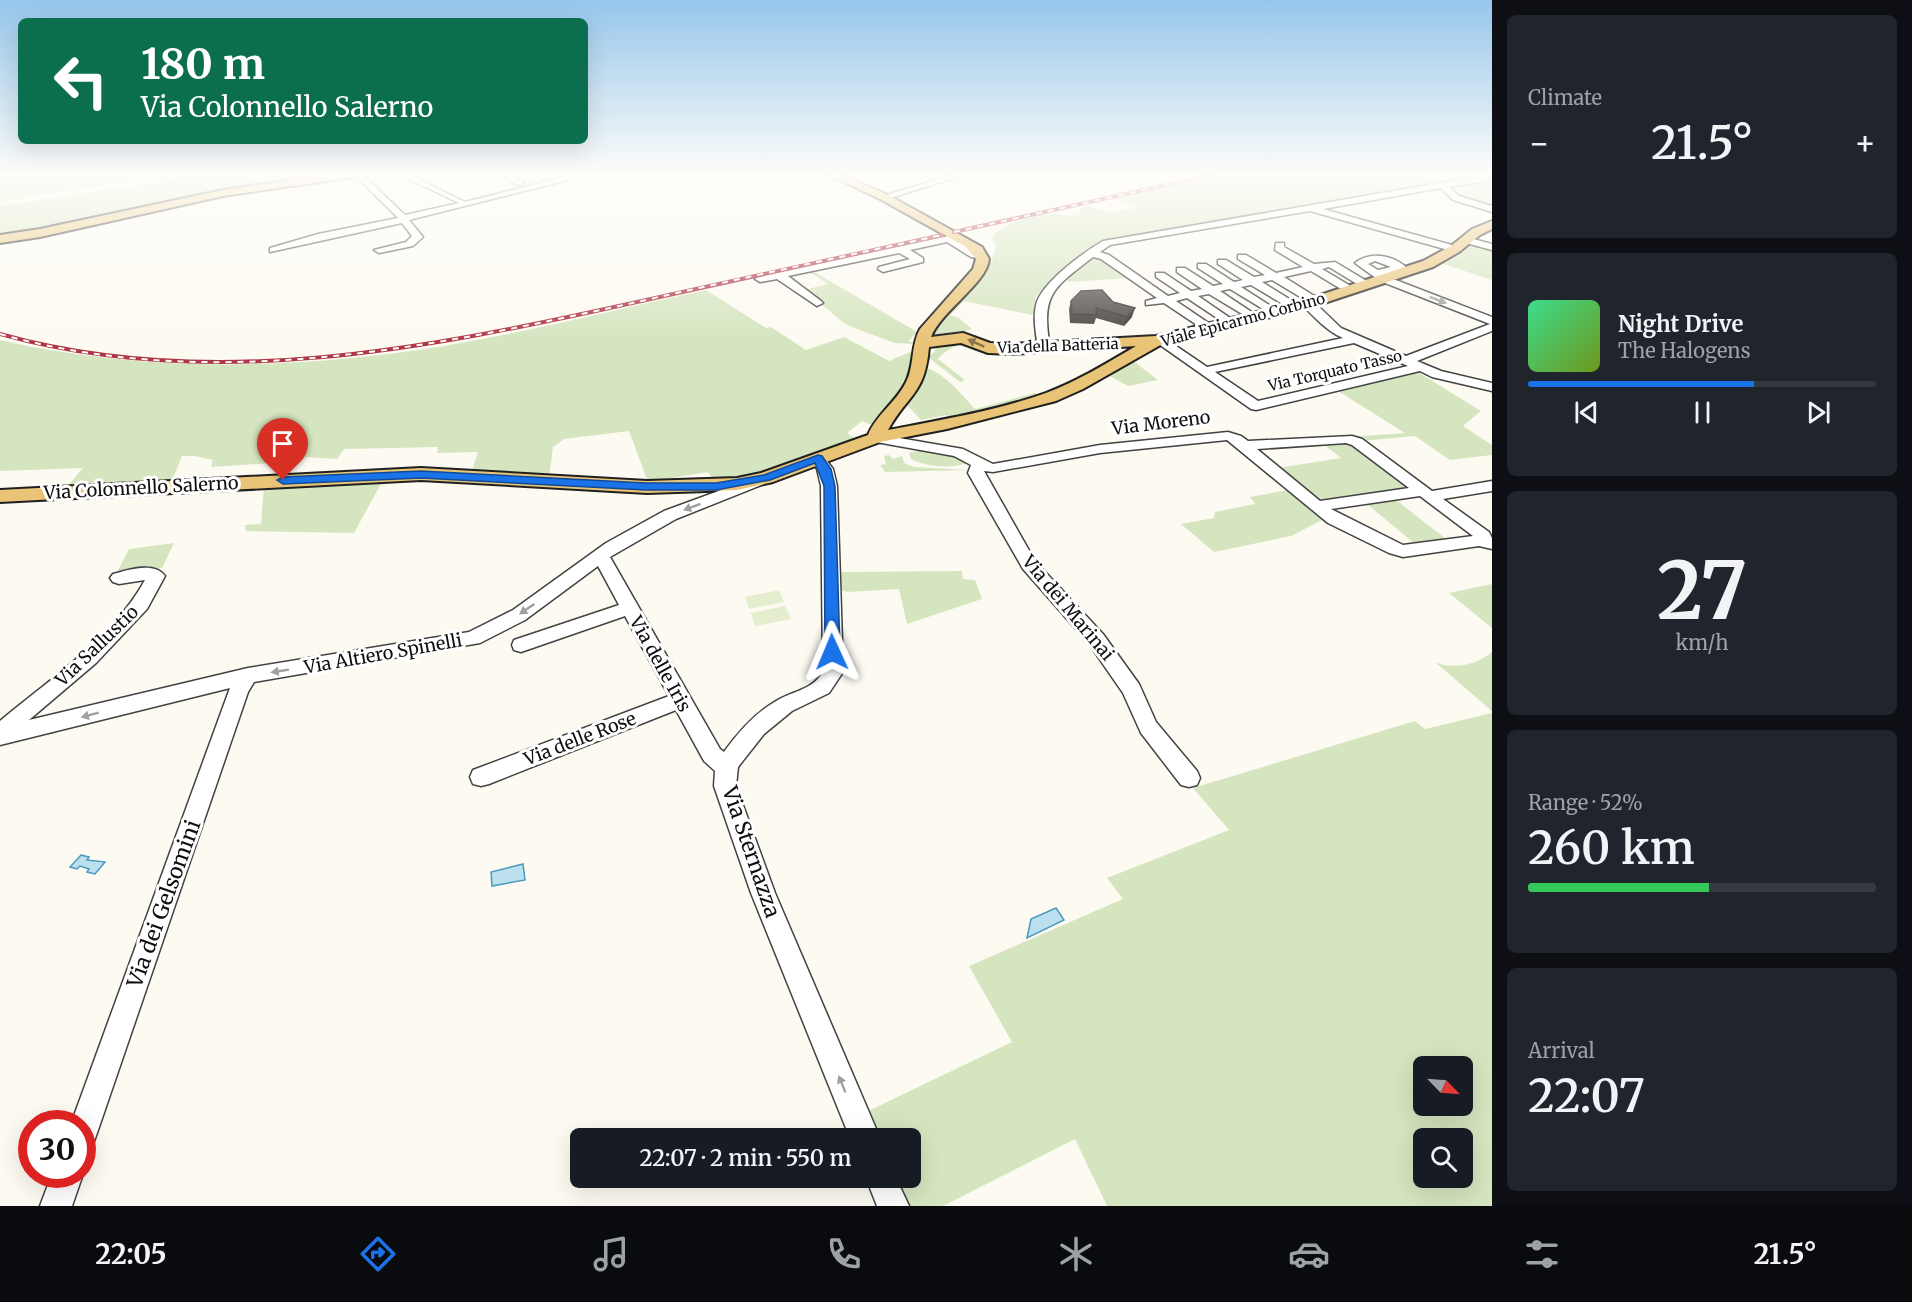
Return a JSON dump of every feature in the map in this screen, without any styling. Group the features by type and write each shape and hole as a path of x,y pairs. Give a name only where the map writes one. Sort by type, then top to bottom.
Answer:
{"main road":[{"path":"0,239 54,230"},
{"path":"818,459 876,438 880,427 906,396 918,376 924,332 983,265 982,256 970,244 945,230"},
{"name":"Viale Epicarmo Corbino","path":"897,439 1050,397 1077,386 1159,340 1306,304 1350,291 1376,279 1434,262 1480,230"},
{"name":"Via della Batteria","path":"923,344 963,338 996,349 1043,343 1064,347 1159,340"},
{"name":"Via Colonnello Salerno","path":"0,496 421,474 720,491 766,478 818,459"}],"street":[{"path":"274,250 350,230"},
{"path":"379,250 409,244 417,240 411,230"},
{"path":"1043,343 1041,308 1045,294 1092,253 1107,243 1175,230"},
{"path":"1400,230 1461,245 1492,247"},
{"path":"760,279 949,239 975,255 982,256"},
{"path":"1280,245 1279,248 1350,291"},
{"path":"864,257 885,271 919,260 900,249"},
{"path":"1092,253 1105,257 1206,327"},
{"path":"1242,257 1273,276 1306,304"},
{"path":"1221,262 1253,281 1318,309 1332,328 1354,339 1437,374 1492,387"},
{"path":"1150,303 1331,264 1492,321"},
{"path":"1202,266 1273,312"},
{"path":"1181,270 1252,316"},
{"path":"779,275 817,303"},
{"path":"1160,275 1229,322"},
{"path":"1407,360 1492,327"},
{"path":"1159,340 1204,371 1354,339"},
{"name":"Via Torquato Tasso","path":"1204,371 1256,406 1421,367"},
{"path":"1469,382 1492,398"},
{"name":"Via Moreno","path":"876,438 897,439 958,452 979,464 993,468 1100,449 1222,435 1233,437 1334,519 1403,550 1489,543"},
{"path":"1244,446 1352,440 1401,473 1489,543"},
{"name":"Via Sternazza","path":"818,459 825,469 830,486 833,672 827,684 817,692 777,710 739,751 727,768 725,786 763,893 861,1128"},
{"name":"Via dei Marinai","path":"979,464 975,469 976,473 1029,565 1096,639 1132,690 1148,727 1189,778"},
{"path":"1318,506 1492,486"},
{"name":"Via Altiero Spinelli","path":"0,734 248,676 473,638 519,615 601,556 670,515 720,491"},
{"name":"Via delle Iris","path":"601,556 712,755 727,768"},
{"name":"Via Sallustio","path":"0,734 89,658 141,604 156,576 150,573 119,578"},
{"path":"521,645 629,608"},
{"name":"Via dei Gelsomini","path":"90,1110 239,690 248,676"},
{"name":"Via delle Rose","path":"481,777 680,700"},
{"path":"56,1206 63,1188"},
{"path":"885,1188 893,1206"}],"green space":[{"path":"0,230 38,230 35,231 0,236"},
{"path":"1166,230 1105,241 1088,250 1036,296 1034,306 1037,347 1035,347 1033,315 964,301 950,315 959,318 972,329 932,341 930,332 992,260 996,246 992,237 998,232"},
{"path":"1471,243 1492,248 1492,280 1441,263 1459,256"},
{"path":"1096,257 1130,278 1068,282 1067,280"},
{"path":"811,270 917,332 908,341 917,344 895,343 844,323 804,290 828,284 807,271"},
{"path":"706,290 806,350 844,337 889,361 917,349 913,376 874,426 862,421 847,433 855,439 792,464 714,481 708,472 648,482 629,431 564,439 553,447 549,478 471,474 478,452 437,453 438,447 344,449 337,459 303,457 273,463 211,467 213,460 182,456 171,483 166,480 158,483 66,488 83,468 0,471 0,340 55,351 166,363 277,363 333,360 477,340"},
{"path":"958,341 970,346 961,345 952,348 938,359 965,380 960,382 928,357 935,351 936,346"},
{"path":"1148,343 1061,387 1025,400 951,419 946,415 921,420 907,405 922,380 926,368 947,380 975,409 1037,394 1070,381 1130,350 1124,346"},
{"path":"1133,361 1158,380 1128,386 1108,375"},
{"path":"1416,371 1481,411 1463,426 1492,445 1492,455 1450,460 1415,436 1362,441 1350,437 1405,433 1338,391"},
{"path":"1349,441 1411,487 1318,500 1278,468 1341,458 1322,443"},
{"path":"927,449 967,461 967,463 939,466 911,459 909,453"},
{"path":"889,455 893,459 902,456 904,463 914,467 969,470 885,472 880,465 886,464 884,456"},
{"path":"383,480 354,533 246,531 245,525 261,524 264,487"},
{"path":"1288,490 1322,520 1291,536 1214,552 1181,524 1214,518 1215,512 1255,504 1250,497"},
{"path":"1396,500 1446,539 1414,543 1367,504"},
{"path":"174,543 162,568 116,574 129,549"},
{"path":"962,571 963,579 975,580 982,599 907,624 899,589 848,592 841,590 841,572"},
{"path":"1492,584 1492,628 1449,593"},
{"path":"779,590 784,602 749,609 745,597"},
{"path":"785,606 791,619 755,626 751,613"},
{"path":"1492,652 1492,711 1435,662 1449,666 1465,665"},
{"path":"1492,713 1492,1206 1107,1206 1075,1139 943,1206 899,1206 892,1188 921,1188 921,1128 868,1128 862,1114 1012,1042 969,966 1123,899 1107,878 1229,830 1193,788 1415,721 1425,729"}],"water":[{"path":"81,855 89,857 87,860 105,862 95,874 87,872 89,869 80,866 77,869 70,867"},
{"path":"523,864 525,880 492,886 491,872"},
{"path":"1056,908 1064,920 1027,938 1031,919"}],"building":[{"path":"1102,290 1113,302 1135,308 1127,317 1096,308 1097,315 1072,314 1071,301 1081,291"}],"railway":[{"path":"954,232 962,230"},
{"path":"0,334 79,351 159,360 239,362 319,357 399,348 479,335 942,235"}],"route":[{"path":"283,480 421,474 646,487 716,486 766,478 818,459 825,469 830,486 832,652"}]}
